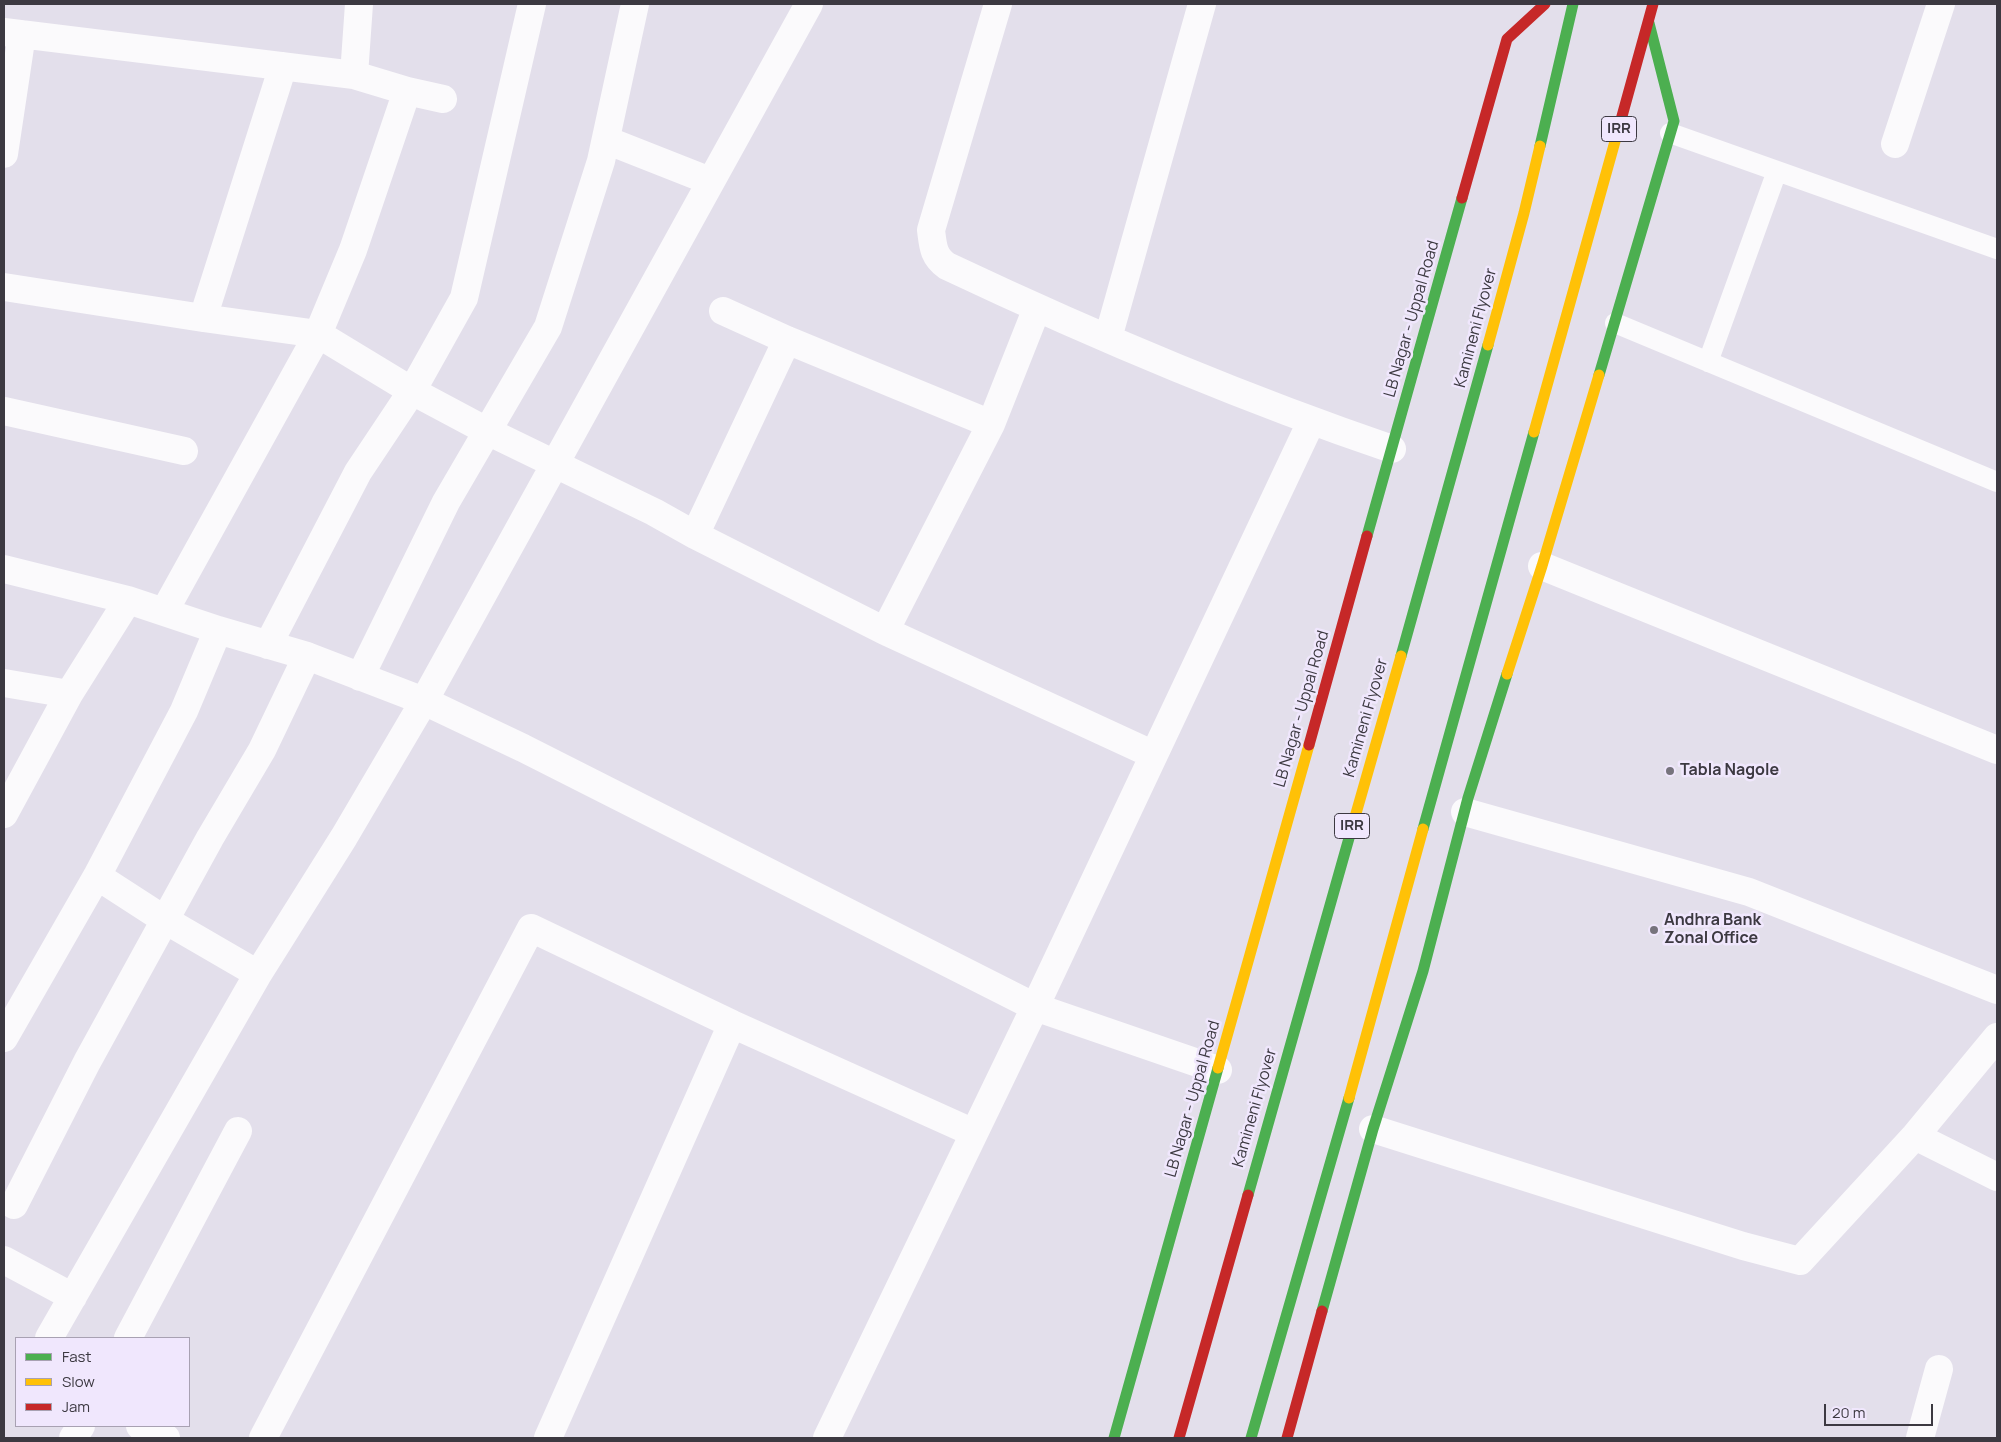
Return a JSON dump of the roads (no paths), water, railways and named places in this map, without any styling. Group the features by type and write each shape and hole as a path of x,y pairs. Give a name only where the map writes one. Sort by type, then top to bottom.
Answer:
{"main road":[{"name":"LB Nagar - Uppal Road","path":"1114,1438 1507,39 1545,4"},
{"name":"Kamineni Flyover","path":"1179,1438 1458,454 1524,213 1573,4"},
{"name":"IRR","path":"1251,1438 1342,1124 1653,4"},
{"path":"1287,1438 1373,1129 1423,971 1465,812 1542,566 1674,121 1649,23"}],"street":[{"path":"354,75 359,4"},
{"path":"268,645 358,472 412,391 464,298 532,4"},
{"path":"360,677 446,502 548,327 602,161 635,4"},
{"path":"50,1337 258,974 344,837 424,701 808,4"},
{"path":"998,4 931,230 933,247 938,259 948,266 1037,308 1108,338 1311,422 1392,450"},
{"path":"1108,338 1202,4"},
{"path":"1895,144 1941,4"},
{"path":"4,154 13,33 354,75 407,91 443,99"},
{"path":"203,318 282,66"},
{"path":"164,612 318,334 353,250 407,91"},
{"path":"606,140 710,181"},
{"path":"4,287 318,334 412,391 487,431 654,512 695,535 885,631 1154,755"},
{"path":"885,631 991,424 1037,308"},
{"path":"723,311 787,340 991,424"},
{"path":"695,535 787,340"},
{"path":"4,411 184,451"},
{"path":"827,1438 1035,1007 1311,422"},
{"path":"1542,566 1997,750"},
{"path":"4,569 128,600 218,630 307,656 424,701 532,752 1035,1007 1218,1070"},
{"path":"4,814 69,694 128,600"},
{"path":"4,1038 98,876 184,711 218,630"},
{"path":"14,1205 87,1062 210,838 262,750 307,656"},
{"path":"4,683 69,694"},
{"path":"1465,812 1749,892 1997,990"},
{"path":"98,876 165,920 258,974"},
{"path":"263,1438 531,928 732,1024 974,1133"},
{"path":"548,1438 732,1024"},
{"path":"1373,1129 1743,1246 1800,1261 1915,1136 1997,1037"},
{"path":"129,1337 238,1131"},
{"path":"1915,1136 1997,1177"},
{"path":"4,1260 73,1297"},
{"path":"1920,1438 1939,1369"},
{"path":"73,1438 79,1427"},
{"path":"142,1427 166,1438"}],"lane":[{"path":"1670,133 1997,249"},
{"path":"1708,362 1777,171"},
{"path":"1615,323 1997,482"}],"place":[{"name":"Tabla Nagole","path":"1670,771"},
{"name":"Andhra Bank Zonal Office","path":"1654,930"}]}
